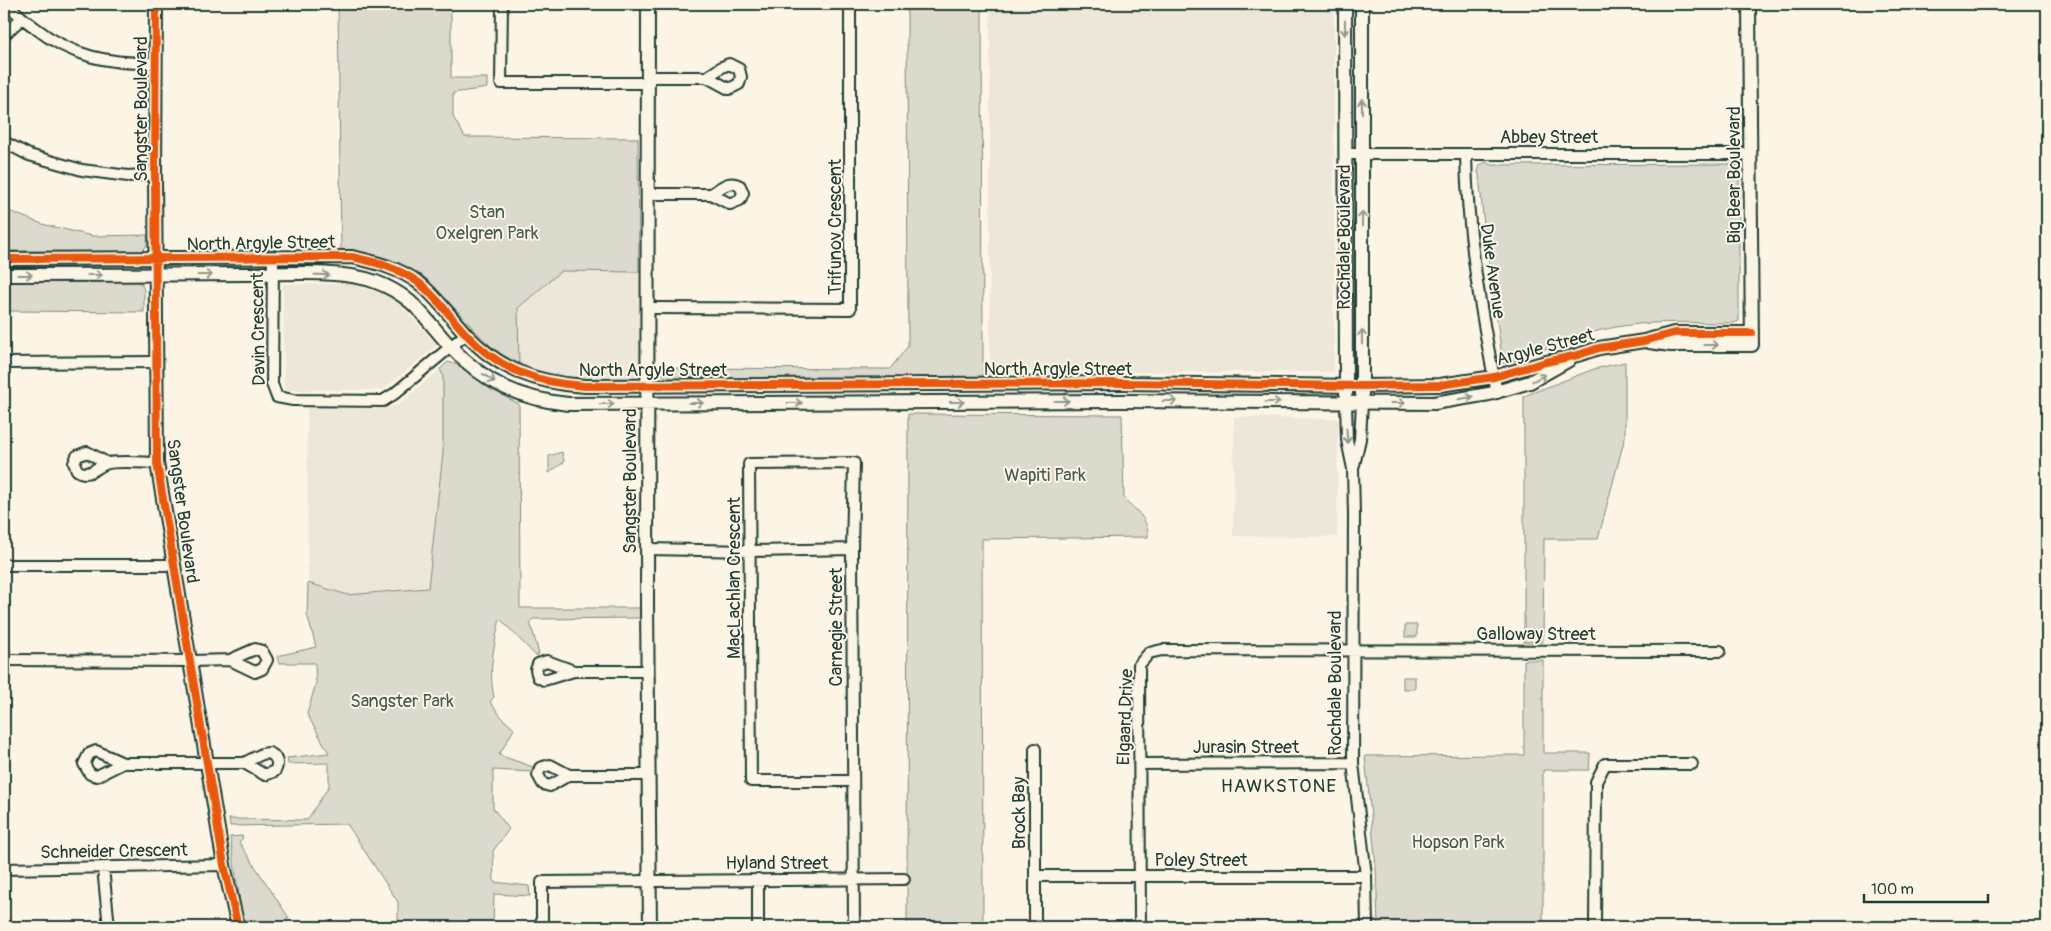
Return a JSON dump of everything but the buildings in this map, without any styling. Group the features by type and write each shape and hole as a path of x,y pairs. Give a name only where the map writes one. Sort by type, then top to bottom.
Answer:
{"street":[{"path":"8,4 22,18 50,40 73,51 101,60 127,64 156,63"},
{"name":"Sangster Boulevard","path":"156,4 157,463 224,865 238,927"},
{"path":"502,4 501,83 648,80 707,76"},
{"name":"Sangster Boulevard","path":"648,4 647,404 650,927"},
{"name":"Trifunov Crescent","path":"648,308 850,309 850,4"},
{"name":"Rochdale Boulevard","path":"1345,4 1346,403 1347,440 1353,469 1353,763 1366,876 1367,927"},
{"name":"Rochdale Boulevard","path":"1353,469 1360,439 1362,403 1362,4"},
{"name":"Big Bear Boulevard","path":"1749,4 1752,339"},
{"path":"4,36 22,18"},
{"path":"4,142 29,155 82,170 128,176 155,174"},
{"name":"Abbey Street","path":"1346,154 1751,154"},
{"name":"Duke Avenue","path":"1466,154 1468,219 1480,306 1497,393"},
{"path":"648,194 711,194"},
{"name":"North Argyle Street","path":"4,259 352,257 389,266 418,282 436,298 466,334 499,362 518,373 560,385 1212,383 1346,386"},
{"name":"Davin Crescent","path":"273,258 272,384 277,397 292,400 382,401 394,394 466,334"},
{"name":"North Argyle Street","path":"4,275 273,274 359,276 410,299 451,347 478,371 494,382 510,391 547,402 568,404 647,404 1122,400 1346,403"},
{"name":"Argyle Street","path":"1346,386 1440,385 1494,377 1599,348 1644,341 1671,345 1752,339"},
{"name":"Argyle Street","path":"1346,403 1434,403 1497,393 1530,382 1578,355"},
{"path":"4,363 156,362"},
{"path":"107,463 157,463"},
{"name":"MacLachlan Crescent","path":"852,549 854,463 750,464 751,781 853,781"},
{"name":"Carnegie Street","path":"648,549 751,551 852,549 854,927"},
{"path":"4,565 174,565"},
{"name":"Elgaard Drive","path":"1140,927 1139,665 1149,653 1162,650 1353,650"},
{"name":"Galloway Street","path":"1353,650 1720,651"},
{"path":"4,660 230,660"},
{"path":"574,671 648,671"},
{"name":"Brock Bay","path":"1035,749 1035,927"},
{"path":"122,763 244,763"},
{"name":"Jurasin Street","path":"1140,764 1353,763"},
{"path":"1595,927 1596,782 1605,764 1692,764"},
{"path":"568,775 649,775"},
{"name":"Schneider Crescent","path":"4,869 224,865"},
{"path":"103,868 108,927"},
{"name":"Poley Street","path":"1036,876 1366,876"},
{"name":"Hyland Street","path":"542,927 542,882 904,878"},
{"path":"758,879 758,927"}],"shaded area":[{"path":"990,4 1334,4 1334,372 990,372"},
{"path":"561,271 639,272 639,373 632,380 569,380 548,376 519,366 518,308"},
{"path":"283,284 354,284 394,298 437,345 383,390 284,390"},
{"path":"440,369 443,375 443,453 428,588 348,595 308,583 307,407 382,409 398,405"},
{"path":"1234,417 1338,419 1337,537 1233,536"}],"green space":[{"name":"Stan Oxelgren Park","path":"338,4 451,4 451,78 487,78 487,88 453,93 453,117 465,137 638,138 639,272 561,271 518,308 519,366 496,351 450,303 410,271 379,258 341,251"},
{"path":"907,4 982,4 983,378 669,379 663,375 659,368 890,369 908,346"},
{"path":"1486,162 1491,165 1736,164 1739,171 1739,321 1734,323 1660,323 1616,327 1589,333 1511,362 1503,363 1501,360 1478,172 1480,165"},
{"path":"4,209 42,224 92,236 147,235 146,247 141,252 4,251"},
{"path":"133,280 141,283 144,290 144,312 4,311 4,281"},
{"name":"Sangster Park","path":"448,362 458,365 490,389 519,404 520,608 640,608 640,618 533,619 530,622 539,654 536,656 500,619 492,668 494,697 490,702 514,729 499,755 533,767 533,772 493,770 493,808 509,829 493,851 494,882 529,886 530,896 494,894 493,927 398,927 398,902 347,824 230,826 229,819 307,820 329,786 329,763 288,764 287,758 329,753 307,714 316,683 315,663 279,663 277,656 316,647 307,614 308,583 348,595 428,588 443,453 443,375 440,369"},
{"path":"1625,362 1625,437 1598,539 1544,539 1543,642 1524,642 1524,396 1594,369"},
{"name":"Wapiti Park","path":"908,414 1122,415 1124,499 1141,515 1148,530 1148,537 982,539 983,927 907,927"},
{"path":"562,452 564,462 549,473 549,456"},
{"path":"1405,625 1417,625 1417,637 1405,637"},
{"name":"Hopson Park","path":"1524,660 1543,660 1543,753 1590,753 1589,770 1543,770 1543,927 1378,927 1376,867 1365,756 1524,755"},
{"path":"1403,677 1415,677 1415,689 1403,689"},
{"path":"242,836 243,838 239,842 289,918 284,921 288,927 247,927 242,915 230,837"}],"cycle path":[{"path":"156,4 157,463 224,865 238,927"},
{"path":"4,259 352,257 378,263 419,283 432,295 460,328 492,357 505,365 535,378 585,386 1122,383 1440,385 1494,377 1599,348 1644,341 1674,333 1752,333"}],"district":[{"name":"HAWKSTONE","path":"1279,785"}]}
